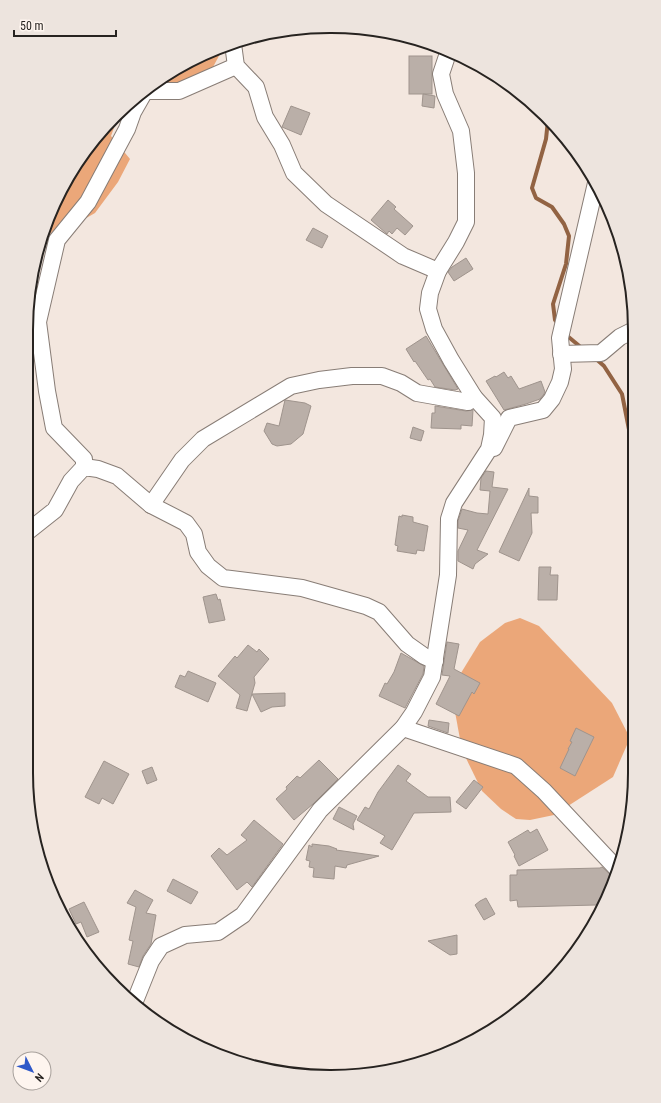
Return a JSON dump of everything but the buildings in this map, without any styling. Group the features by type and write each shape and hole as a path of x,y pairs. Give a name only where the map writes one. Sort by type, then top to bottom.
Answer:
{"street":[{"path":"153,91 179,91 233,52 256,87 266,117 282,145 294,173 326,204 403,256 438,271"},
{"path":"136,998 151,962 161,946 185,935 218,932 243,915 320,810 403,728 414,712 432,677 448,575 449,518 454,503 489,449 493,418 474,396 451,360 434,329 428,309 430,293 438,271 456,242 466,222 466,173 461,131 445,94 441,74 447,57"},
{"path":"33,528 55,510 71,481 84,467 84,459 54,428 47,391 38,322 58,240 88,202 127,129 138,104"},
{"path":"489,449 492,451 509,418 542,410 552,399 560,382 562,369 560,338 594,193"},
{"path":"561,354 601,353 620,337 628,333"},
{"path":"151,505 182,460 203,439 291,386 319,380 352,376 382,376 401,383 417,393 468,402 474,396"},
{"path":"84,467 98,469 117,476 151,505 186,523 194,534 198,552 201,557 208,566 223,578 302,588 366,606 379,612 407,644 424,656 435,661"},
{"path":"403,728 516,766 544,791 613,865"}],"shaded area":[{"path":"219,55 213,67 184,84 159,87 182,73"},
{"path":"115,126 111,136 130,159 118,182 95,213 74,225 54,230 49,235 73,182 94,149"},
{"path":"520,618 539,626 612,703 628,734 628,743 613,777 554,815 530,820 516,819 501,809 482,791 462,750 453,701 461,673 480,642 505,623"}],"waterway":[{"path":"547,127 546,139 532,188 536,198 552,207 564,224 569,236 566,264 553,304 555,320 559,325"},
{"path":"565,334 583,349"},
{"path":"595,358 604,366 622,394 628,424"}]}
